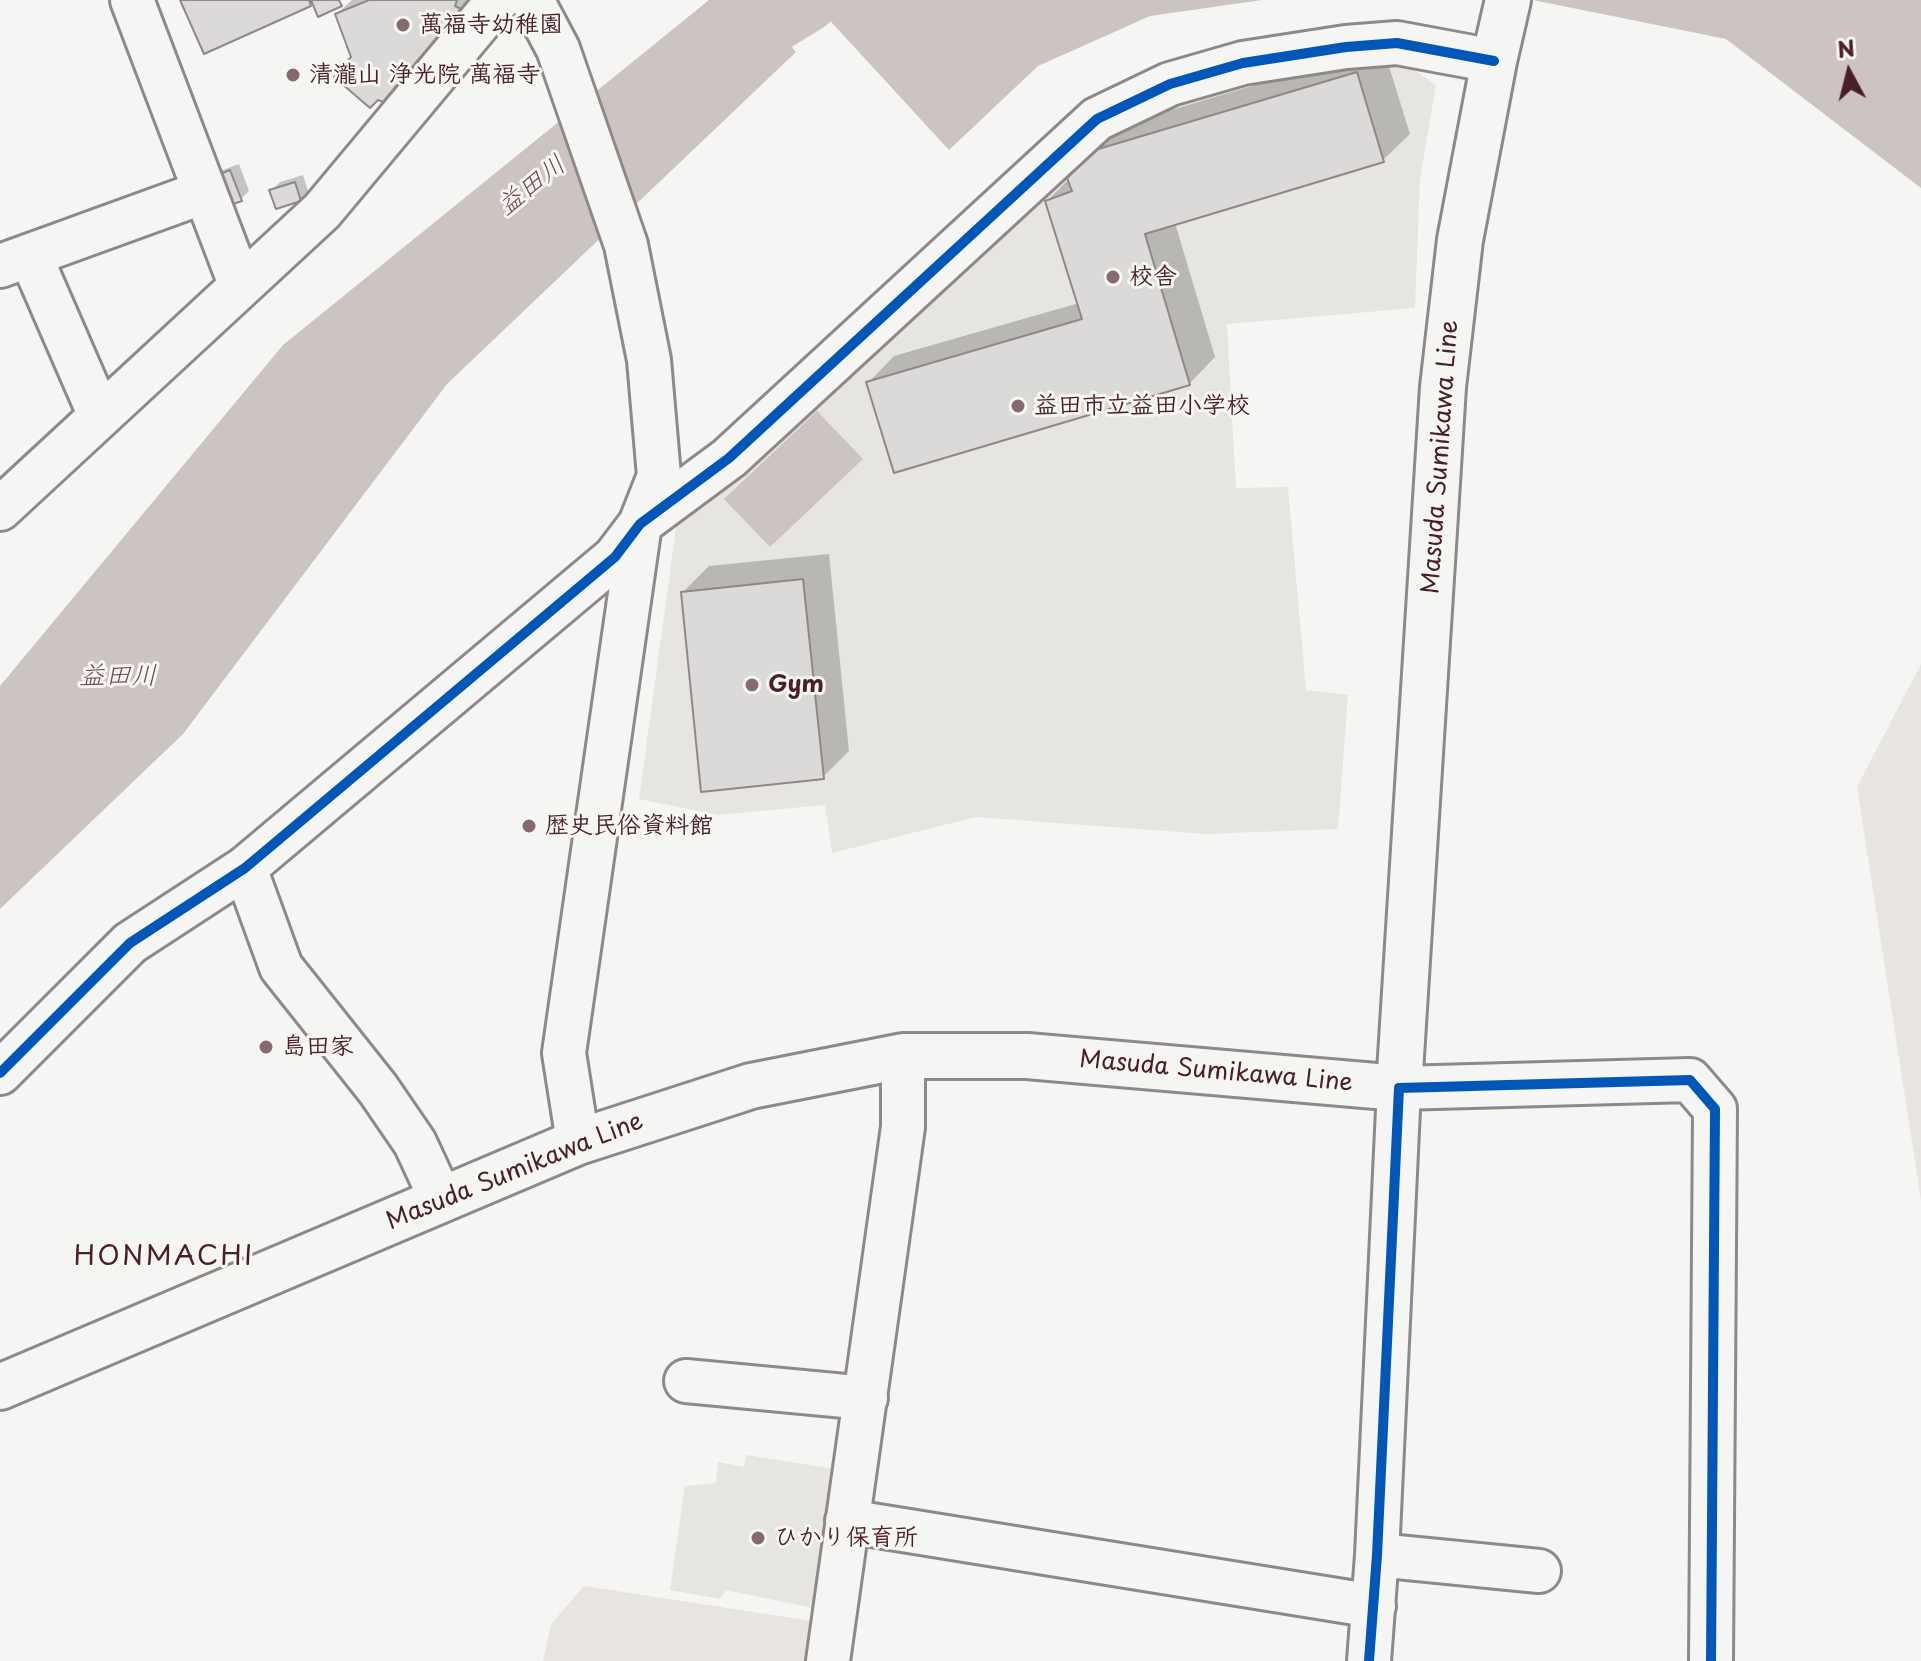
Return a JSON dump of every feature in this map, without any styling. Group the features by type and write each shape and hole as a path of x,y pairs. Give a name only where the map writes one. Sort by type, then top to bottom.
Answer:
{"main road":[{"name":"Masuda Sumikawa Line","path":"0,1387 578,1142 751,1086 903,1056 1027,1056 1399,1088 1443,387 1460,240 1506,7"}],"street":[{"path":"132,0 240,284"},
{"path":"0,509 322,211 498,0"},
{"path":"532,0 558,49 626,245 649,360 659,476 640,524 564,1053 578,1142"},
{"path":"0,1073 130,943 245,868 615,557 640,524 729,458 1097,119 1170,84 1243,63 1346,47 1397,43 1494,61"},
{"path":"100,416 15,260 204,192"},
{"path":"245,868 281,967 393,1111 415,1143 441,1199"},
{"path":"828,1661 903,1127 903,1056"},
{"path":"1369,1661 1377,1555 1399,1088 1690,1080 1715,1109 1711,1661"},
{"path":"686,1381 866,1398"},
{"path":"847,1521 1374,1606"},
{"path":"1377,1555 1539,1571"}],"shaded area":[{"name":"益田市立益田小学校","path":"1355,60 1410,67 1436,85 1420,179 1415,308 1227,324 1236,488 1288,487 1306,690 1348,695 1338,829 1206,834 976,817 832,853 825,805 718,815 639,799 677,521 1084,145 1166,107"},
{"path":"1921,664 1921,1200 1857,787"},
{"name":"ひかり保育所","path":"746,1455 848,1471 827,1611 726,1590 720,1599 670,1590 685,1486 716,1483 718,1462 744,1467"},
{"path":"584,1586 825,1623 818,1661 543,1661 551,1624"}],"water":[{"name":"益田川","path":"709,0 752,0 796,52 447,384 183,734 0,909 0,686 283,345"},
{"path":"811,0 1262,0 1150,16 1038,66 949,150"},
{"path":"1533,0 1921,0 1921,188 1726,39"},
{"path":"817,411 863,459 770,547 724,499"}],"building":[{"path":"180,0 309,0 311,6 204,54"},
{"path":"311,0 339,0 342,6 318,17"},
{"path":"369,0 457,0 455,6 461,9 383,102 378,100 370,108 334,77 351,57 335,14"},
{"name":"校舎","path":"1357,72 1384,162 1145,234 1190,385 894,473 866,382 1082,319 1045,201 1072,191 1067,178 1095,150"},
{"path":"230,170 242,201 224,207 213,177"},
{"path":"295,182 301,201 276,209 269,190"},
{"name":"Gym","path":"803,579 824,779 701,792 681,592"}],"waterway":[{"name":"益田川","path":"696,68 807,0"}],"cycle path":[{"path":"0,1073 130,943 245,868 615,557 640,524 729,458 1097,119 1170,84 1243,63 1346,47 1397,43 1494,61"},
{"path":"1369,1661 1377,1555 1399,1088 1690,1080 1715,1109 1711,1661"}],"place":[{"name":"萬福寺幼稚園","path":"403,25"},
{"name":"清瀧山 浄光院 萬福寺","path":"293,75"},
{"name":"校舎","path":"1113,277"},
{"name":"益田市立益田小学校","path":"1018,406"},
{"name":"Gym","path":"752,685"},
{"name":"歴史民俗資料館","path":"529,826"},
{"name":"島田家","path":"266,1047"},
{"name":"ひかり保育所","path":"758,1538"}],"district":[{"name":"HONMACHI","path":"164,1257"}]}
